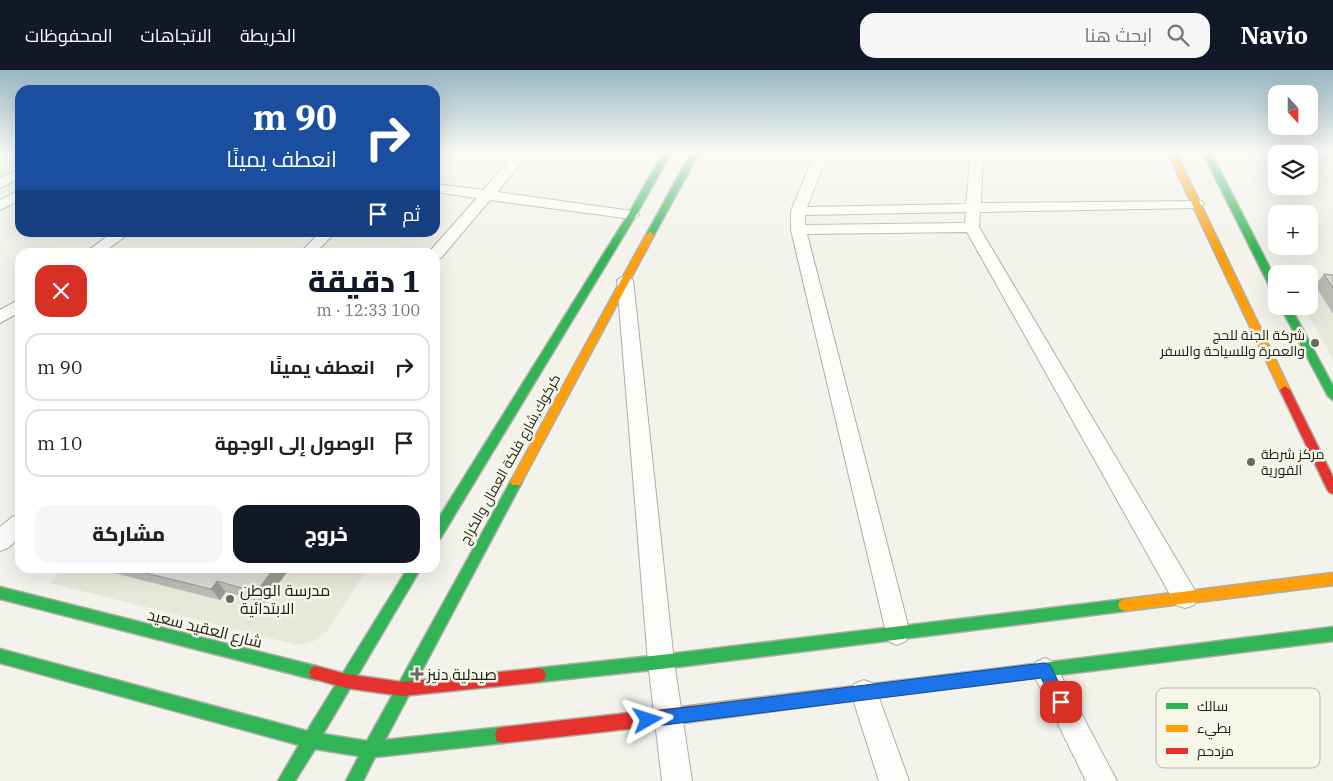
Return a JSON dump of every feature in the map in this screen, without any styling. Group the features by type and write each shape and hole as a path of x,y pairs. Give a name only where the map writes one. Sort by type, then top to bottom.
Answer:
{"main road":[{"name":"كركوك,شارع فلكة العمال والكراج","path":"440,527 648,186"},
{"name":"كركوك,شارع فلكة العمال والكراج","path":"354,781 402,689 677,186"},
{"path":"1188,186 1333,489"},
{"path":"1224,186 1268,273"},
{"path":"1291,315 1333,396"},
{"path":"286,781 412,573"},
{"name":"شارع العقيد سعيد","path":"0,593 346,681 402,689 661,662 1333,579"},
{"path":"0,656 311,740 370,750 668,718 1333,634"}],"street":[{"path":"440,249 494,186"},
{"path":"808,186 798,211 798,230 897,633"},
{"path":"975,186 973,218 1185,597"},
{"path":"440,189 632,215"},
{"path":"0,206 15,197"},
{"path":"798,230 1197,204"},
{"path":"798,211 973,218"},
{"path":"101,248 117,237"},
{"path":"311,248 320,237"},
{"path":"625,280 661,662 677,781"},
{"path":"0,318 15,308"},
{"path":"0,541 15,528"},
{"path":"1044,670 1102,781"},
{"path":"864,693 894,781"}],"shaded area":[{"path":"1318,284 1333,285 1333,359 1308,315 1318,315"},
{"name":"مدرسة الوطن الابتدائية","path":"59,573 365,573 327,631 314,641 298,645 50,583"}],"building":[{"path":"1324,274 1333,275 1333,288"},
{"path":"145,573 270,573 256,592 217,581 211,589"}],"traffic: fast":[{"path":"440,527 648,186"},
{"path":"650,235 677,186"},
{"path":"1224,186 1268,273"},
{"path":"1290,315 1333,396"},
{"path":"354,781 516,482"},
{"path":"286,781 412,573"},
{"path":"0,593 316,673"},
{"path":"539,675 661,662 1125,605"},
{"path":"856,693 1333,634"},
{"path":"0,656 311,740 370,750 503,735"}],"traffic: slow":[{"path":"1188,186 1285,390"},
{"path":"516,482 650,235"},
{"path":"1125,605 1333,579"},
{"path":"690,714 856,693"}],"traffic: jam":[{"path":"1285,390 1333,489"},
{"path":"316,673 346,681 402,689 539,675"},
{"path":"503,735 690,714"}],"place":[{"name":"شركة الجنة للحج والعمرة وللسياحة والسفر","path":"1315,343"},
{"name":"مركز شرطة القورية","path":"1251,462"},
{"name":"مدرسة الوطن الابتدائية","path":"230,599"},
{"name":"صيدلية دنيز","path":"417,674"}],"route":[{"path":"648,720 1044,670 1061,702"}]}
